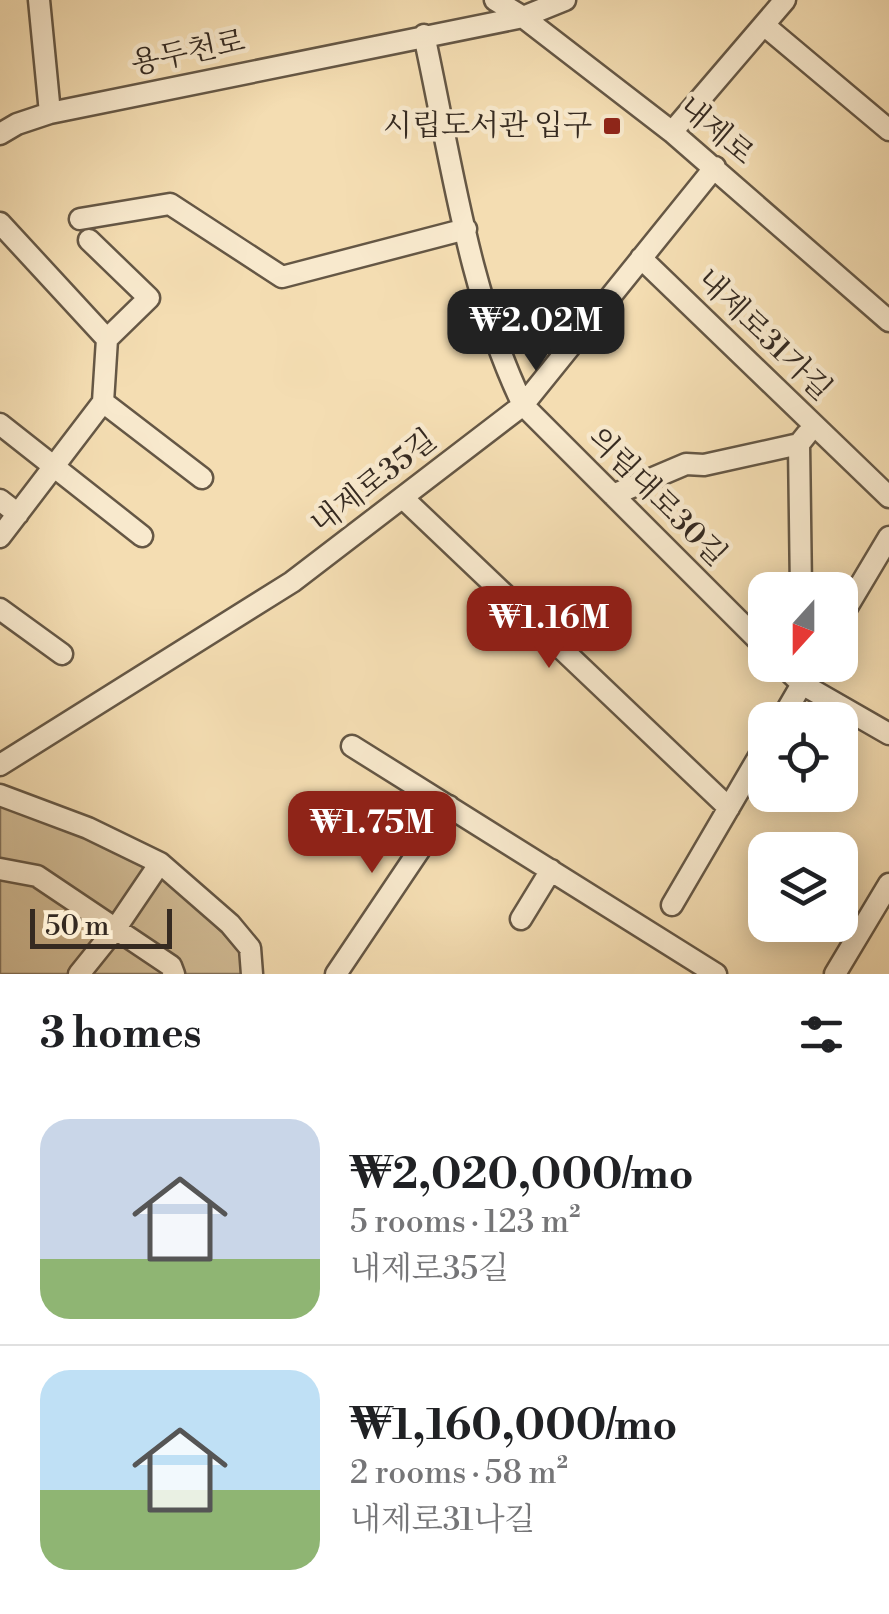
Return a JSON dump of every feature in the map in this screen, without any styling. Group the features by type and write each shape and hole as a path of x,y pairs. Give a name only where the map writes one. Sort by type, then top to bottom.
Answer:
{"street":[{"path":"38,0 50,113"},
{"name":"내제로","path":"496,0 672,132 889,321"},
{"name":"용두천로","path":"0,134 50,113 523,17 565,0"},
{"path":"672,132 785,0"},
{"path":"764,25 889,130"},
{"name":"의림대로30길","path":"424,35 466,229 500,358 522,404 748,631"},
{"name":"내제로35길","path":"0,765 292,582 522,404 714,167"},
{"path":"80,219 170,204 282,277 466,229"},
{"path":"0,223 107,338"},
{"path":"0,537 103,402 107,338 149,298 89,240"},
{"name":"내제로31가길","path":"641,258 889,497"},
{"path":"103,402 202,478"},
{"path":"0,424 142,536"},
{"path":"613,495 686,464 704,466 799,444 814,425"},
{"path":"799,444 800,572"},
{"path":"403,498 729,808"},
{"path":"0,500 18,514"},
{"path":"858,589 889,536"},
{"path":"0,609 62,654"},
{"path":"812,682 889,734"},
{"path":"352,746 705,971"},
{"path":"672,905 748,775"},
{"path":"0,795 88,828 160,863 230,924 250,948 252,974"},
{"path":"336,974 449,806"},
{"path":"79,974 160,863"},
{"path":"0,869 37,876 172,966 174,974"},
{"path":"521,919 551,870"},
{"path":"835,974 889,884"}],"shaded area":[{"path":"0,795 157,869 242,955 242,974 0,974"}],"place":[{"name":"시립도서관 입구","path":"612,126"}]}
